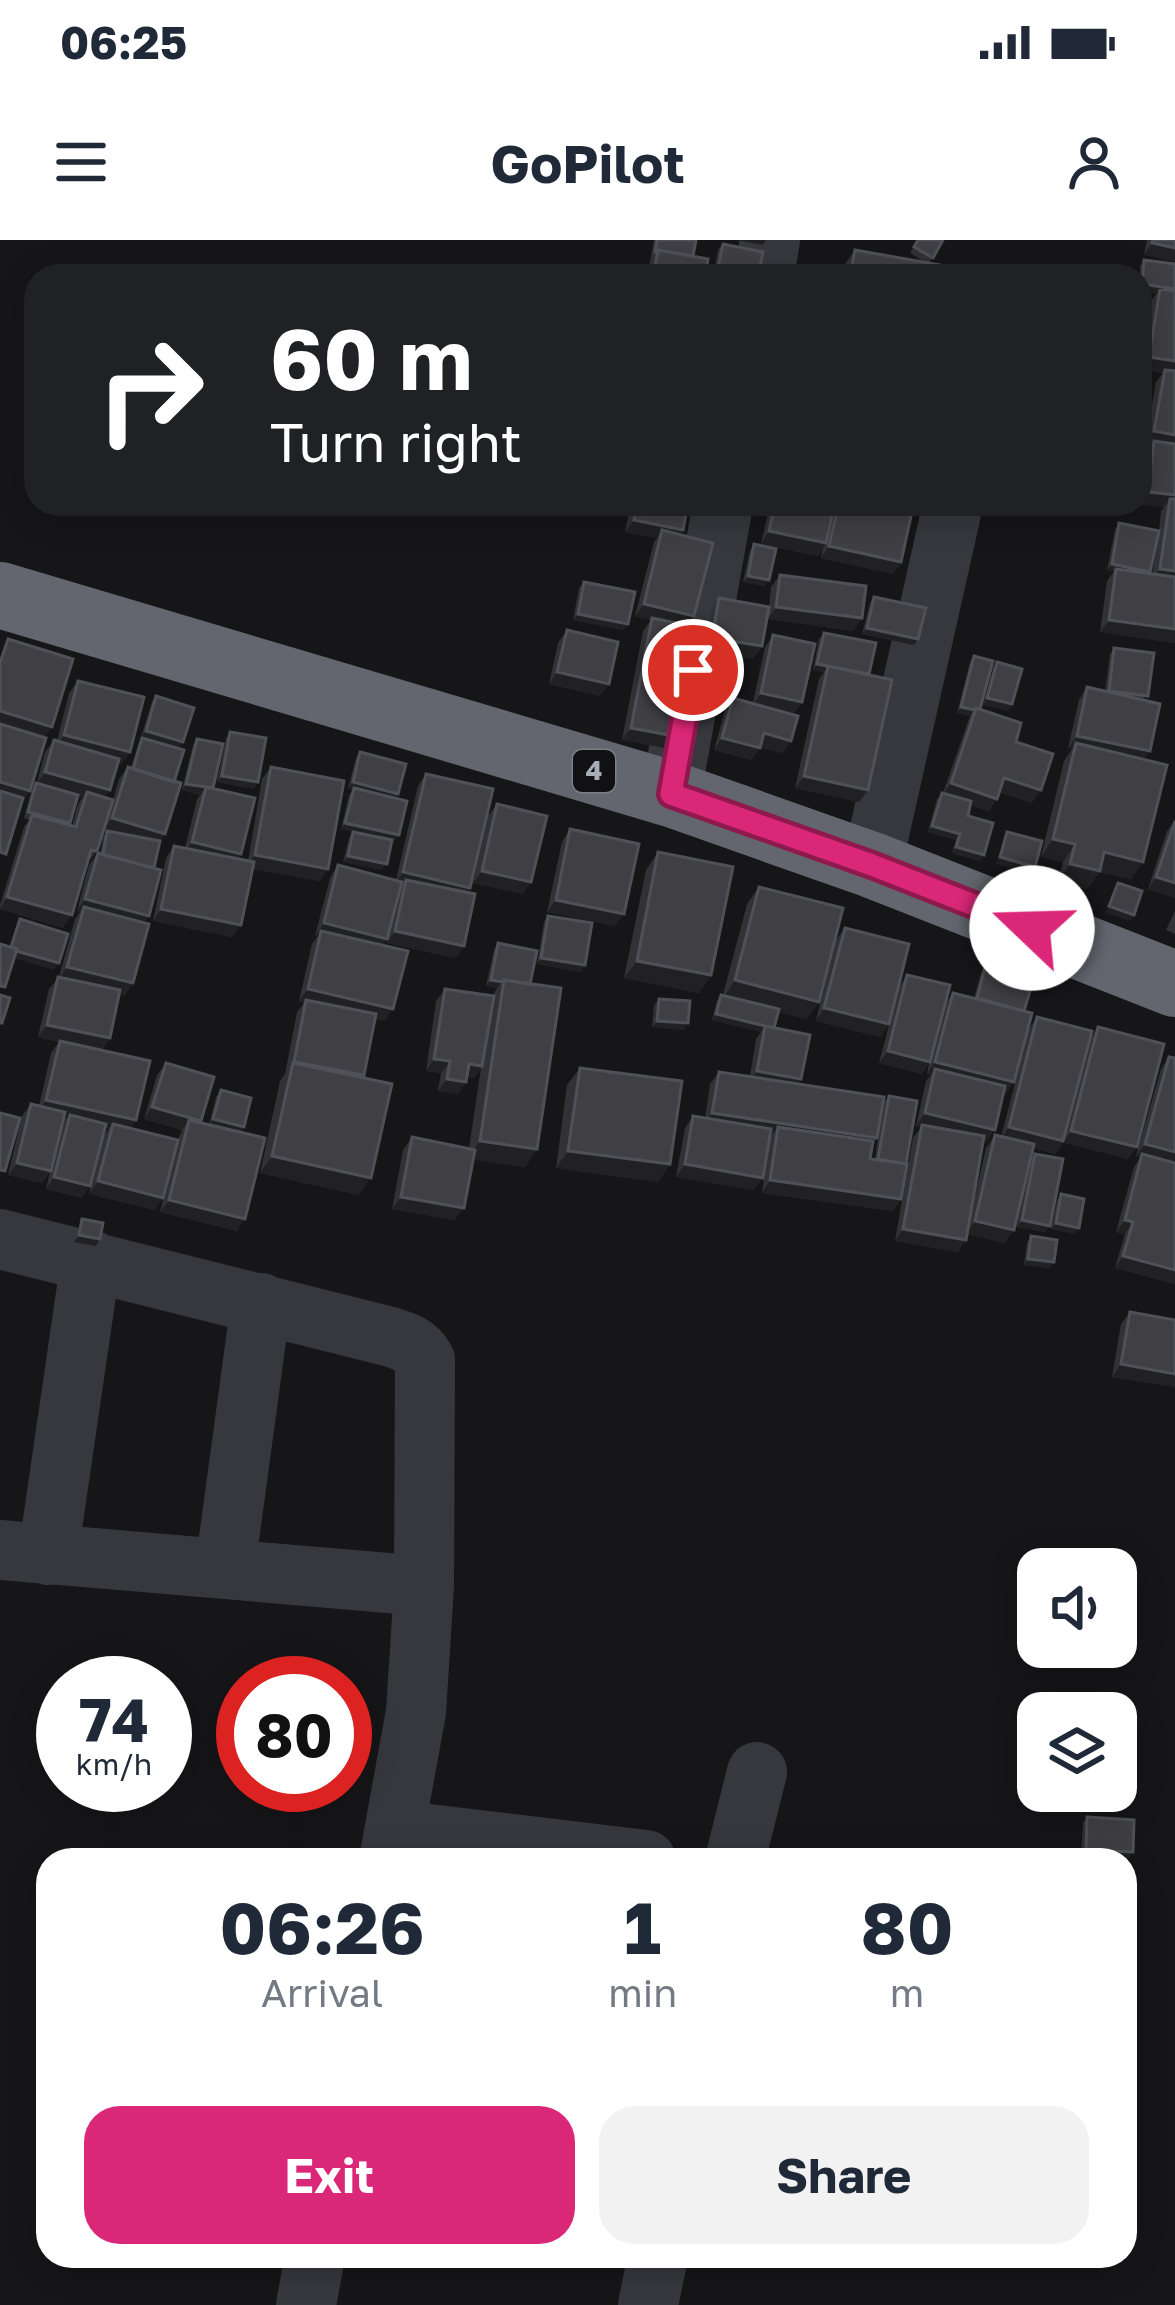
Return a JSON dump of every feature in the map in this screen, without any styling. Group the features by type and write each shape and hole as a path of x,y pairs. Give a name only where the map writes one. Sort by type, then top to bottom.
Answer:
{"highway":[{"name":"4","path":"0,595 671,794 872,865 1175,984"}],"street":[{"path":"671,794 721,516"},
{"path":"872,865 950,516"},
{"path":"0,1239 409,1342 421,1353 425,1360 424,1586 416,1712 392,1845 443,1848"},
{"path":"91,1260 24,1552 424,1586"},
{"path":"226,1568 261,1304"},
{"path":"738,1848 757,1772"},
{"path":"306,2305 313,2268"},
{"path":"648,2305 656,2268"}],"building":[{"path":"657,240 696,240 693,256 655,252"},
{"path":"918,240 943,240 933,258 914,247"},
{"path":"1175,240 1175,248 1152,243"},
{"path":"723,244 763,252 760,264 719,264"},
{"path":"658,250 708,259 707,264 655,264"},
{"path":"855,250 934,264 852,264"},
{"path":"1144,260 1175,264 1175,289 1152,286 1152,264 1144,264"},
{"path":"1160,289 1175,291 1175,361 1152,357"},
{"path":"1165,370 1175,371 1175,435 1154,431"},
{"path":"1154,441 1175,444 1175,495 1152,492"},
{"path":"1170,499 1175,499 1175,571 1160,569"},
{"path":"635,516 686,516 683,530 634,520"},
{"path":"772,516 832,516 826,543 769,531"},
{"path":"836,516 911,516 901,562 829,546"},
{"path":"1119,523 1159,531 1150,572 1112,564"},
{"path":"662,530 713,543 694,616 644,604"},
{"path":"754,544 776,549 769,580 748,576"},
{"path":"1116,569 1175,577 1175,629 1109,620"},
{"path":"780,575 866,586 862,618 776,607"},
{"path":"584,582 635,592 628,624 578,614"},
{"path":"874,597 926,608 918,639 867,628"},
{"path":"719,598 769,607 762,646 712,638"},
{"path":"652,618 695,627 674,736 631,728"},
{"path":"567,630 618,642 609,684 557,672"},
{"path":"824,633 876,643 869,674 817,664"},
{"path":"773,635 815,644 802,702 761,693"},
{"path":"8,639 73,659 52,727 0,711 0,663"},
{"path":"1114,648 1154,653 1148,696 1109,691"},
{"path":"974,656 993,661 980,709 975,710 961,707"},
{"path":"997,662 1022,669 1012,704 987,698"},
{"path":"828,666 892,680 868,790 804,776"},
{"path":"78,681 144,697 130,752 64,735"},
{"path":"1087,687 1160,704 1150,751 1077,736"},
{"path":"156,696 194,708 183,742 146,731"},
{"path":"733,698 798,716 791,741 764,733 760,748 722,738"},
{"path":"976,708 1021,723 1016,742 1053,754 1041,790 1004,778 997,799 951,783"},
{"path":"0,724 46,738 30,791 0,782"},
{"path":"230,732 266,738 258,782 222,776"},
{"path":"142,738 184,750 174,782 133,769"},
{"path":"197,739 223,744 213,788 186,784"},
{"path":"54,740 119,759 110,790 45,772"},
{"path":"1076,743 1167,765 1143,862 1104,852 1100,871 1070,864 1075,844 1053,839"},
{"path":"360,752 406,764 398,794 353,782"},
{"path":"128,767 181,783 165,834 112,818"},
{"path":"271,767 344,781 328,869 255,855"},
{"path":"426,774 493,789 470,888 403,872"},
{"path":"36,783 78,795 70,823 28,812"},
{"path":"206,787 255,798 241,854 192,842"},
{"path":"354,788 407,801 399,835 345,823"},
{"path":"0,791 23,798 6,854 0,852"},
{"path":"87,792 113,800 97,851 91,850 72,915 7,897 32,815 76,827"},
{"path":"942,793 971,801 968,816 993,823 984,855 956,847 960,834 932,826"},
{"path":"497,804 547,816 531,882 482,871"},
{"path":"1175,821 1175,883 1156,877"},
{"path":"570,829 639,844 624,914 556,900"},
{"path":"107,831 160,841 154,868 103,855"},
{"path":"353,832 392,840 387,864 348,856"},
{"path":"1007,832 1042,841 1035,867 1000,857"},
{"path":"174,846 254,862 241,925 161,909"},
{"path":"658,852 733,867 711,975 637,961"},
{"path":"98,853 161,870 149,916 85,899"},
{"path":"338,865 402,882 387,939 324,923"},
{"path":"406,880 475,894 464,946 395,931"},
{"path":"1118,883 1142,891 1134,915 1109,906"},
{"path":"759,887 843,908 819,1002 735,980"},
{"path":"84,907 149,924 133,983 67,967"},
{"path":"548,916 592,923 585,965 541,958"},
{"path":"20,919 68,934 59,963 11,947"},
{"path":"845,928 909,944 889,1024 824,1008"},
{"path":"321,931 408,951 393,1009 308,989"},
{"path":"498,943 537,951 530,984 491,980"},
{"path":"0,944 17,949 5,987 0,986"},
{"path":"985,967 1033,981 1024,1011 977,998"},
{"path":"907,975 950,985 930,1062 888,1051"},
{"path":"58,977 120,990 110,1038 47,1025"},
{"path":"504,980 561,988 537,1149 480,1141"},
{"path":"445,989 494,996 482,1066 469,1064 466,1082 447,1079 450,1061 434,1059"},
{"path":"953,993 1032,1013 1014,1082 935,1062"},
{"path":"0,995 10,998 2,1023 0,1023"},
{"path":"721,995 779,1009 774,1028 716,1014"},
{"path":"659,999 690,1001 688,1023 657,1021"},
{"path":"306,1000 376,1014 364,1075 294,1062"},
{"path":"1037,1017 1092,1031 1063,1141 1009,1127"},
{"path":"765,1026 810,1035 801,1079 757,1071"},
{"path":"1098,1027 1164,1044 1137,1147 1071,1131"},
{"path":"60,1041 150,1061 136,1120 46,1100"},
{"path":"1169,1057 1175,1058 1175,1152 1145,1144"},
{"path":"166,1063 214,1077 201,1121 152,1107"},
{"path":"293,1063 392,1084 371,1178 272,1156"},
{"path":"580,1068 682,1081 670,1164 568,1151"},
{"path":"935,1069 1005,1086 995,1130 925,1113"},
{"path":"719,1072 884,1097 877,1138 712,1113"},
{"path":"221,1090 251,1098 244,1127 213,1119"},
{"path":"889,1096 917,1101 906,1164 878,1159"},
{"path":"31,1104 65,1112 51,1171 17,1163"},
{"path":"0,1113 20,1118 5,1171 0,1170"},
{"path":"70,1115 106,1124 90,1186 54,1177"},
{"path":"693,1116 771,1129 763,1178 685,1164"},
{"path":"189,1120 265,1138 245,1219 169,1200"},
{"path":"113,1124 178,1140 163,1198 98,1181"},
{"path":"922,1125 984,1136 966,1240 903,1229"},
{"path":"778,1127 873,1141 870,1159 907,1164 901,1199 770,1180"},
{"path":"995,1135 1034,1144 1014,1230 975,1221"},
{"path":"412,1137 475,1150 464,1208 401,1197"},
{"path":"1035,1154 1063,1159 1050,1226 1022,1220"},
{"path":"1142,1154 1175,1163 1175,1270 1123,1256 1133,1222 1125,1220"},
{"path":"1061,1194 1084,1199 1079,1228 1056,1223"},
{"path":"82,1219 103,1223 100,1239 79,1235"},
{"path":"1031,1236 1057,1240 1054,1262 1028,1259"},
{"path":"1130,1312 1175,1320 1175,1374 1121,1364"},
{"path":"1087,1817 1134,1820 1133,1848 1086,1848"}],"route":[{"path":"693,670 671,794 1032,928"}]}
